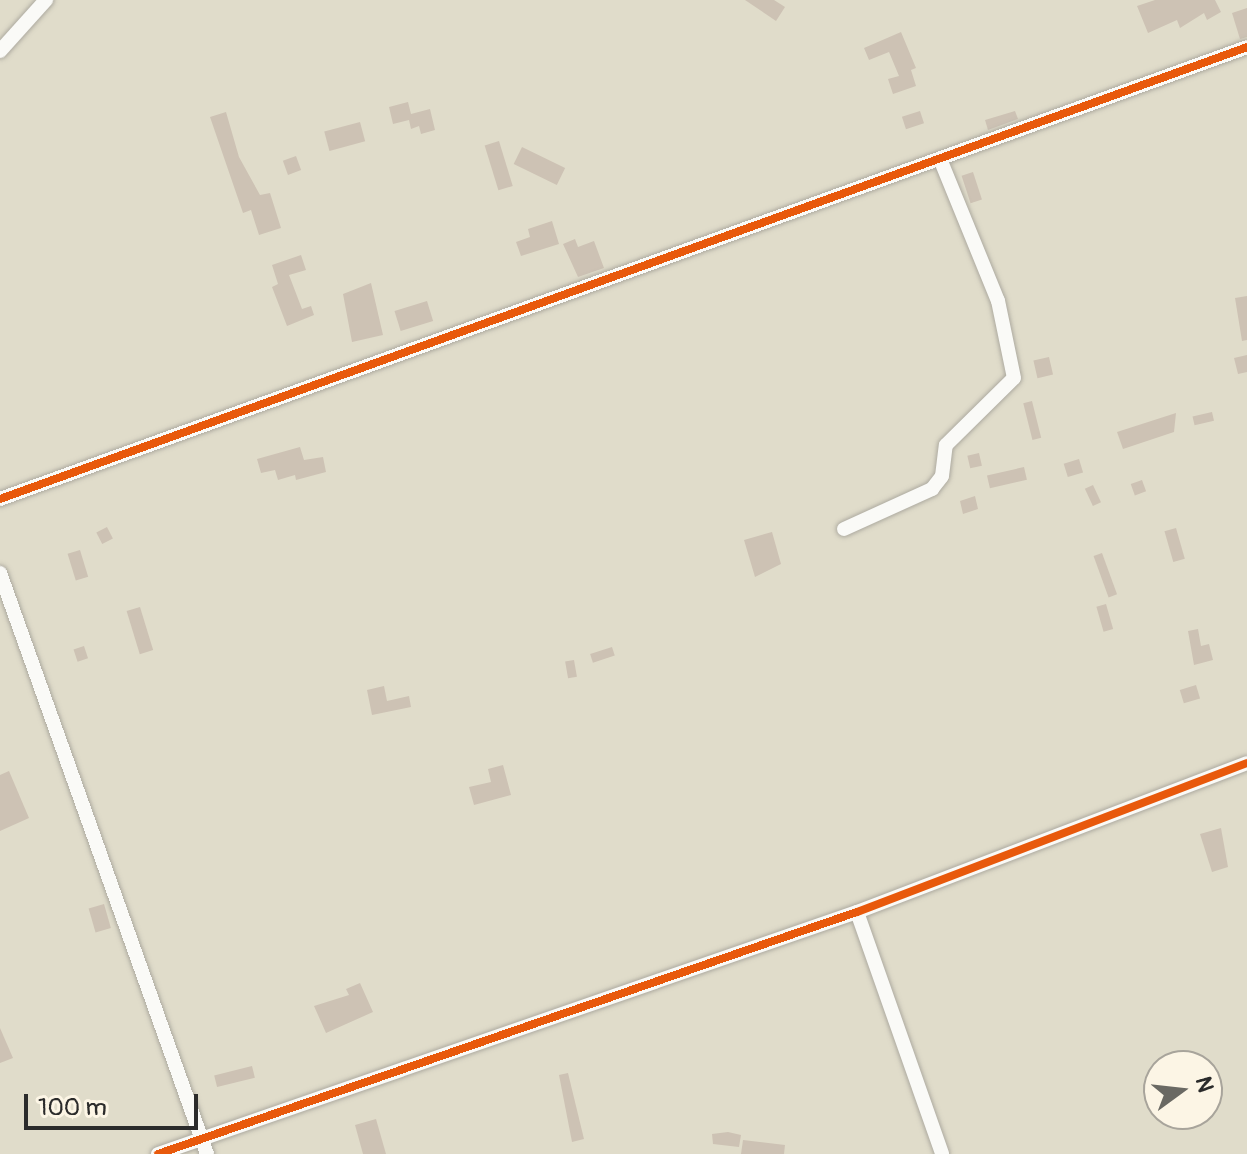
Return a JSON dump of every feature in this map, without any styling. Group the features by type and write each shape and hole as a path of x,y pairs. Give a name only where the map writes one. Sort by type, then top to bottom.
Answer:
{"street":[{"path":"0,51 46,0"},
{"path":"0,499 941,161 1247,47"},
{"path":"844,529 932,489 942,476 946,445 1014,378 998,301 941,161"},
{"path":"0,573 207,1154"},
{"path":"158,1154 857,912 1247,763"},
{"path":"857,912 942,1154"}],"building":[{"path":"745,0 774,0 785,7 776,21"},
{"path":"1155,0 1215,0 1221,12 1207,20 1204,13 1180,28 1177,20 1148,33 1137,6"},
{"path":"1247,8 1247,37 1240,39 1232,13"},
{"path":"901,32 916,68 911,70 916,86 893,94 888,79 899,76 889,52 869,60 864,48"},
{"path":"408,102 411,114 430,109 435,130 421,134 419,126 411,129 409,120 393,124 389,107"},
{"path":"920,111 924,123 906,129 902,117"},
{"path":"1015,111 1018,119 988,130 985,120"},
{"path":"226,112 239,157 260,195 270,193 281,228 259,235 251,210 243,213 210,117"},
{"path":"360,122 365,141 329,151 324,132"},
{"path":"499,141 513,186 498,190 485,145"},
{"path":"522,147 565,168 557,185 514,164"},
{"path":"296,156 301,170 288,175 283,161"},
{"path":"973,172 982,200 971,203 962,176"},
{"path":"552,221 559,244 521,256 516,242 530,237 528,229"},
{"path":"575,239 578,247 594,241 604,268 578,277 563,244"},
{"path":"301,255 306,270 289,275 302,309 311,306 314,315 287,326 272,287 278,284 272,265"},
{"path":"371,283 383,335 352,342 343,294"},
{"path":"1247,296 1247,340 1242,341 1235,298"},
{"path":"427,301 433,321 401,331 394,311"},
{"path":"1247,355 1247,372 1238,374 1234,358"},
{"path":"1049,357 1053,375 1037,378 1033,361"},
{"path":"1032,401 1041,438 1032,440 1023,403"},
{"path":"1212,412 1214,421 1195,425 1193,416"},
{"path":"1176,413 1174,432 1123,449 1117,432"},
{"path":"300,447 304,460 323,457 326,472 296,480 295,475 278,480 275,470 261,473 257,459"},
{"path":"979,453 982,466 970,468 967,456"},
{"path":"1079,459 1083,472 1068,477 1064,464"},
{"path":"1024,467 1027,480 990,488 987,476"},
{"path":"1142,480 1146,491 1135,495 1131,484"},
{"path":"1093,485 1101,502 1093,506 1085,489"},
{"path":"975,496 978,509 963,514 960,501"},
{"path":"107,527 113,539 102,544 96,532"},
{"path":"1176,528 1185,559 1173,562 1164,531"},
{"path":"772,532 781,564 755,577 744,540"},
{"path":"80,550 88,577 76,581 68,554"},
{"path":"1102,553 1117,594 1109,597 1094,556"},
{"path":"1106,604 1113,629 1104,632 1096,607"},
{"path":"140,607 153,650 140,654 127,611"},
{"path":"1198,629 1201,646 1209,644 1213,660 1194,665 1188,631"},
{"path":"84,646 88,658 78,662 74,649"},
{"path":"612,647 615,656 593,663 590,654"},
{"path":"574,660 577,677 568,678 565,662"},
{"path":"1196,685 1200,698 1184,703 1180,690"},
{"path":"384,686 387,701 409,696 411,707 372,715 367,690"},
{"path":"503,765 511,795 474,805 469,787 491,782 488,769"},
{"path":"9,771 29,818 0,831 0,775"},
{"path":"1221,828 1228,867 1212,872 1200,834"},
{"path":"104,904 111,928 96,932 89,908"},
{"path":"360,983 373,1012 326,1033 314,1006 349,995 346,989"},
{"path":"0,1028 13,1058 0,1063"},
{"path":"252,1066 255,1078 217,1087 214,1075"},
{"path":"568,1073 584,1139 572,1142 559,1075"},
{"path":"376,1119 386,1154 363,1154 355,1125"},
{"path":"728,1132 741,1135 739,1147 713,1144 712,1134"},
{"path":"743,1140 785,1145 784,1154 741,1154"}],"cycle path":[{"path":"0,499 1247,47"},
{"path":"158,1154 857,912 1247,763"}]}
